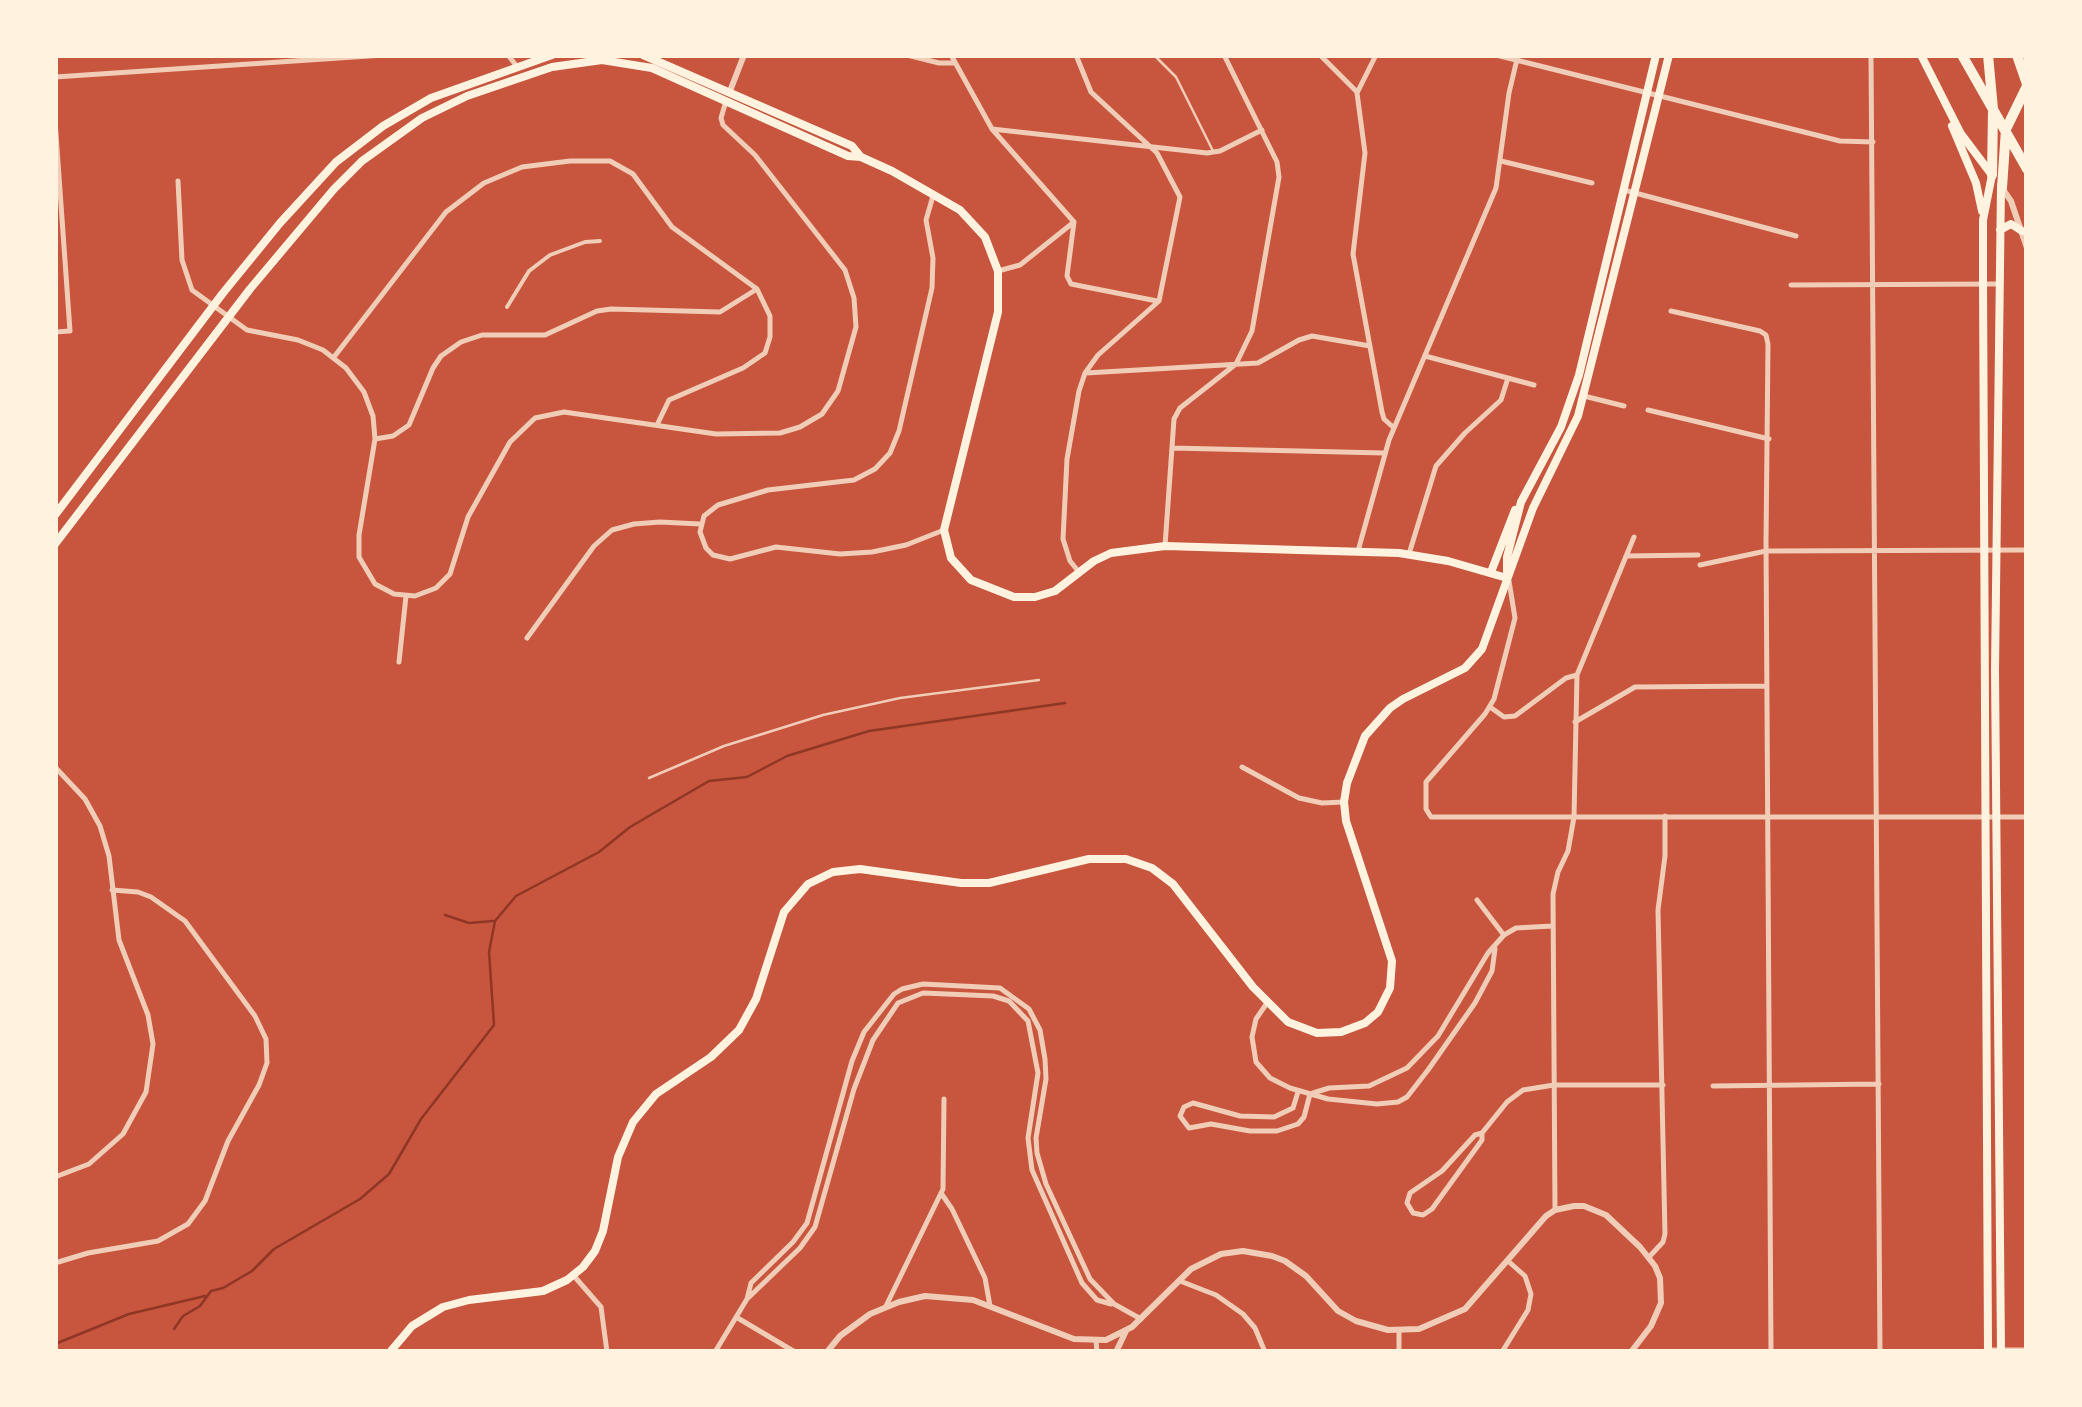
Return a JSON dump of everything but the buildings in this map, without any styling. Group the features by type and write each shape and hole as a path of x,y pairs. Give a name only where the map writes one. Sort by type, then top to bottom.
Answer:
{"highway":[{"path":"1962,55 2027,169"},
{"path":"1988,55 1992,175"},
{"path":"2002,188 2006,128 2027,85 2017,55"}],"main road":[{"path":"55,515 213,306 304,195 367,137 431,98 533,58 552,55"},
{"path":"643,55 852,146 861,156 934,193 973,220 991,248 998,271 996,325 944,530 948,550 971,580 1014,597 1034,597 1055,590 1112,552 1165,546 1409,554 1506,578"},
{"path":"390,1352 412,1326 443,1307 543,1291 574,1275 589,1260 600,1241 618,1157 633,1122 664,1088 711,1057 739,1030 756,999 784,912 808,884 833,872 860,869 979,884 1098,858 1135,861 1160,873 1179,890 1267,1003 1294,1026 1317,1032 1350,1030 1378,1012 1387,998 1393,970 1346,822 1344,802 1358,752 1369,730 1403,698 1466,668 1478,657 1533,508 1572,432 1584,396 1656,55"},
{"path":"1491,572 1514,511 1561,427 1574,393 1669,55"},
{"path":"1920,55 1966,144 2002,188 1997,550 2001,1351"},
{"path":"55,544 228,317 334,189 376,149 452,102 526,75 578,62 626,62 666,74 848,156 861,156"},
{"path":"1943,99 1979,190 1983,220 1988,1351"},
{"path":"1983,220 1992,175"},
{"path":"2000,230 2012,224 2022,231"},
{"path":"1506,578 1507,556 1521,502"},
{"path":"1987,1213 2000,1213"}],"street":[{"path":"286,55 287,64"},
{"path":"55,77 384,55"},
{"path":"508,55 526,75 533,58"},
{"path":"178,180 182,260 192,290 247,330 298,340 334,358 364,392 375,438 359,535 362,568 385,591 406,596 425,593 450,574 468,517 510,442 526,423 544,414 564,412 728,435 780,433 822,414 838,391 854,340 854,298 845,270 755,155 723,126 721,118 744,55"},
{"path":"907,55 955,63"},
{"path":"951,55 992,128 1074,222 1067,276 1071,284 1159,301"},
{"path":"1076,55 1096,99 1162,160 1180,197 1159,301 1098,355 1085,373 1074,414 1064,503 1063,540 1070,561 1079,572"},
{"path":"1165,546 1176,412 1236,364 1255,324 1279,176 1277,162 1224,55"},
{"path":"1320,55 1357,92"},
{"path":"1376,55 1357,92 1365,153 1353,254 1384,419 1394,428"},
{"path":"1496,55 1840,141 1873,142"},
{"path":"1871,55 1880,1352"},
{"path":"1358,551 1384,453 1496,188 1517,58"},
{"path":"55,120 70,331 55,332"},
{"path":"992,128 1214,153 1262,130"},
{"path":"334,358 446,212 484,183 522,168 600,160 626,168 672,227 758,289 770,316 765,353 742,368 669,400 657,425"},
{"path":"1501,161 1592,183"},
{"path":"2002,188 2011,201 2027,248"},
{"path":"1629,191 1796,236"},
{"path":"934,193 926,214 933,258 932,288 890,453 875,469 854,480 750,494 718,505 700,524 706,548 713,555 730,559 776,547 840,554 872,552 906,545 944,530"},
{"path":"998,271 1020,265 1074,222"},
{"path":"506,307 529,271 550,254 600,241"},
{"path":"1791,285 1998,284"},
{"path":"375,438 393,436 409,425 441,356 461,342 482,336 544,336 611,308 720,312 758,289"},
{"path":"1671,311 1766,335 1771,1352"},
{"path":"1085,373 1258,364 1312,336 1370,346"},
{"path":"1425,356 1534,385"},
{"path":"1409,554 1436,466 1465,432 1501,400 1508,378"},
{"path":"1584,396 1624,406"},
{"path":"1648,410 1768,439"},
{"path":"1172,448 1384,453"},
{"path":"528,638 594,546 612,530 660,522 700,524"},
{"path":"1555,1210 1552,926 1555,882 1568,852 1574,817 1577,675 1634,536"},
{"path":"1700,565 1766,550 2027,550"},
{"path":"1626,556 1698,555"},
{"path":"1506,578 1515,618 1490,707 1426,782 1428,814 1434,818 2027,818"},
{"path":"400,662 406,596"},
{"path":"1490,707 1504,717 1514,716 1566,678 1577,675"},
{"path":"1575,722 1636,686 1767,686"},
{"path":"55,767 85,799 100,826 109,856 119,940 152,1030 150,1076 139,1108 112,1146 89,1164 55,1178"},
{"path":"1242,767 1299,798 1344,802"},
{"path":"1650,1256 1663,1242 1664,1234 1658,910 1665,816"},
{"path":"55,1262 158,1241 188,1224 205,1201 228,1141 267,1063 266,1039 256,1016 185,921 151,897 112,890"},
{"path":"1478,900 1504,934"},
{"path":"1267,1003 1256,1019 1252,1037 1256,1062 1270,1078 1310,1094 1378,1104 1406,1097 1475,1004 1504,934 1516,928 1552,926"},
{"path":"1310,1094 1384,1082 1418,1060 1438,1036 1488,953 1495,949"},
{"path":"747,1299 747,1290 807,1222 852,1061 878,1011 902,989 923,984 1000,988 1019,1004"},
{"path":"716,1352 747,1299 800,1248 815,1227 861,1068 893,1008 907,997 923,994 993,996 1029,1009 1040,1030 1045,1059 1046,1078 1036,1138 1040,1168 1090,1279 1114,1304 1140,1319"},
{"path":"1714,1086 1878,1084"},
{"path":"1482,1133 1482,1140 1432,1209 1424,1215 1413,1213 1407,1203 1410,1193 1482,1133 1514,1095 1532,1087 1664,1085"},
{"path":"1298,1090 1293,1108 1274,1117 1240,1116 1193,1103 1184,1107 1180,1116 1188,1128 1210,1124 1250,1131 1277,1130 1298,1124 1304,1118 1310,1094"},
{"path":"886,1306 941,1194 944,1099"},
{"path":"941,1194 985,1278 990,1306"},
{"path":"827,1352 855,1324 886,1306 926,1296 954,1297 990,1306 1068,1337 1096,1341 1126,1331 1178,1279 1204,1261 1243,1251 1272,1256 1296,1268 1348,1317 1399,1330 1428,1327 1465,1309 1555,1210 1574,1206 1596,1209 1650,1256 1660,1278 1661,1303 1651,1326 1631,1352"},
{"path":"1502,1352 1528,1310 1531,1294 1525,1276 1508,1261"},
{"path":"574,1275 601,1307 607,1352"},
{"path":"1178,1279 1227,1301 1251,1322 1265,1352"},
{"path":"736,1317 796,1352"},
{"path":"1399,1330 1399,1352"},
{"path":"1116,1352 1126,1331"},
{"path":"1096,1341 1097,1352"},
{"path":"1988,1351 2027,1350"}],"lane":[{"path":"1154,55 1176,77 1214,153"},
{"path":"649,778 724,746 823,715 900,698 1038,680"}],"waterway":[{"path":"174,1329 211,1291 252,1271 274,1249 360,1199 389,1174 421,1119 494,1025 489,952 495,921 516,896 599,852 630,827 709,781 747,777 787,756 869,731 1065,703"},
{"path":"445,915 469,923 493,921"},
{"path":"55,1344 129,1314 205,1296"}]}
